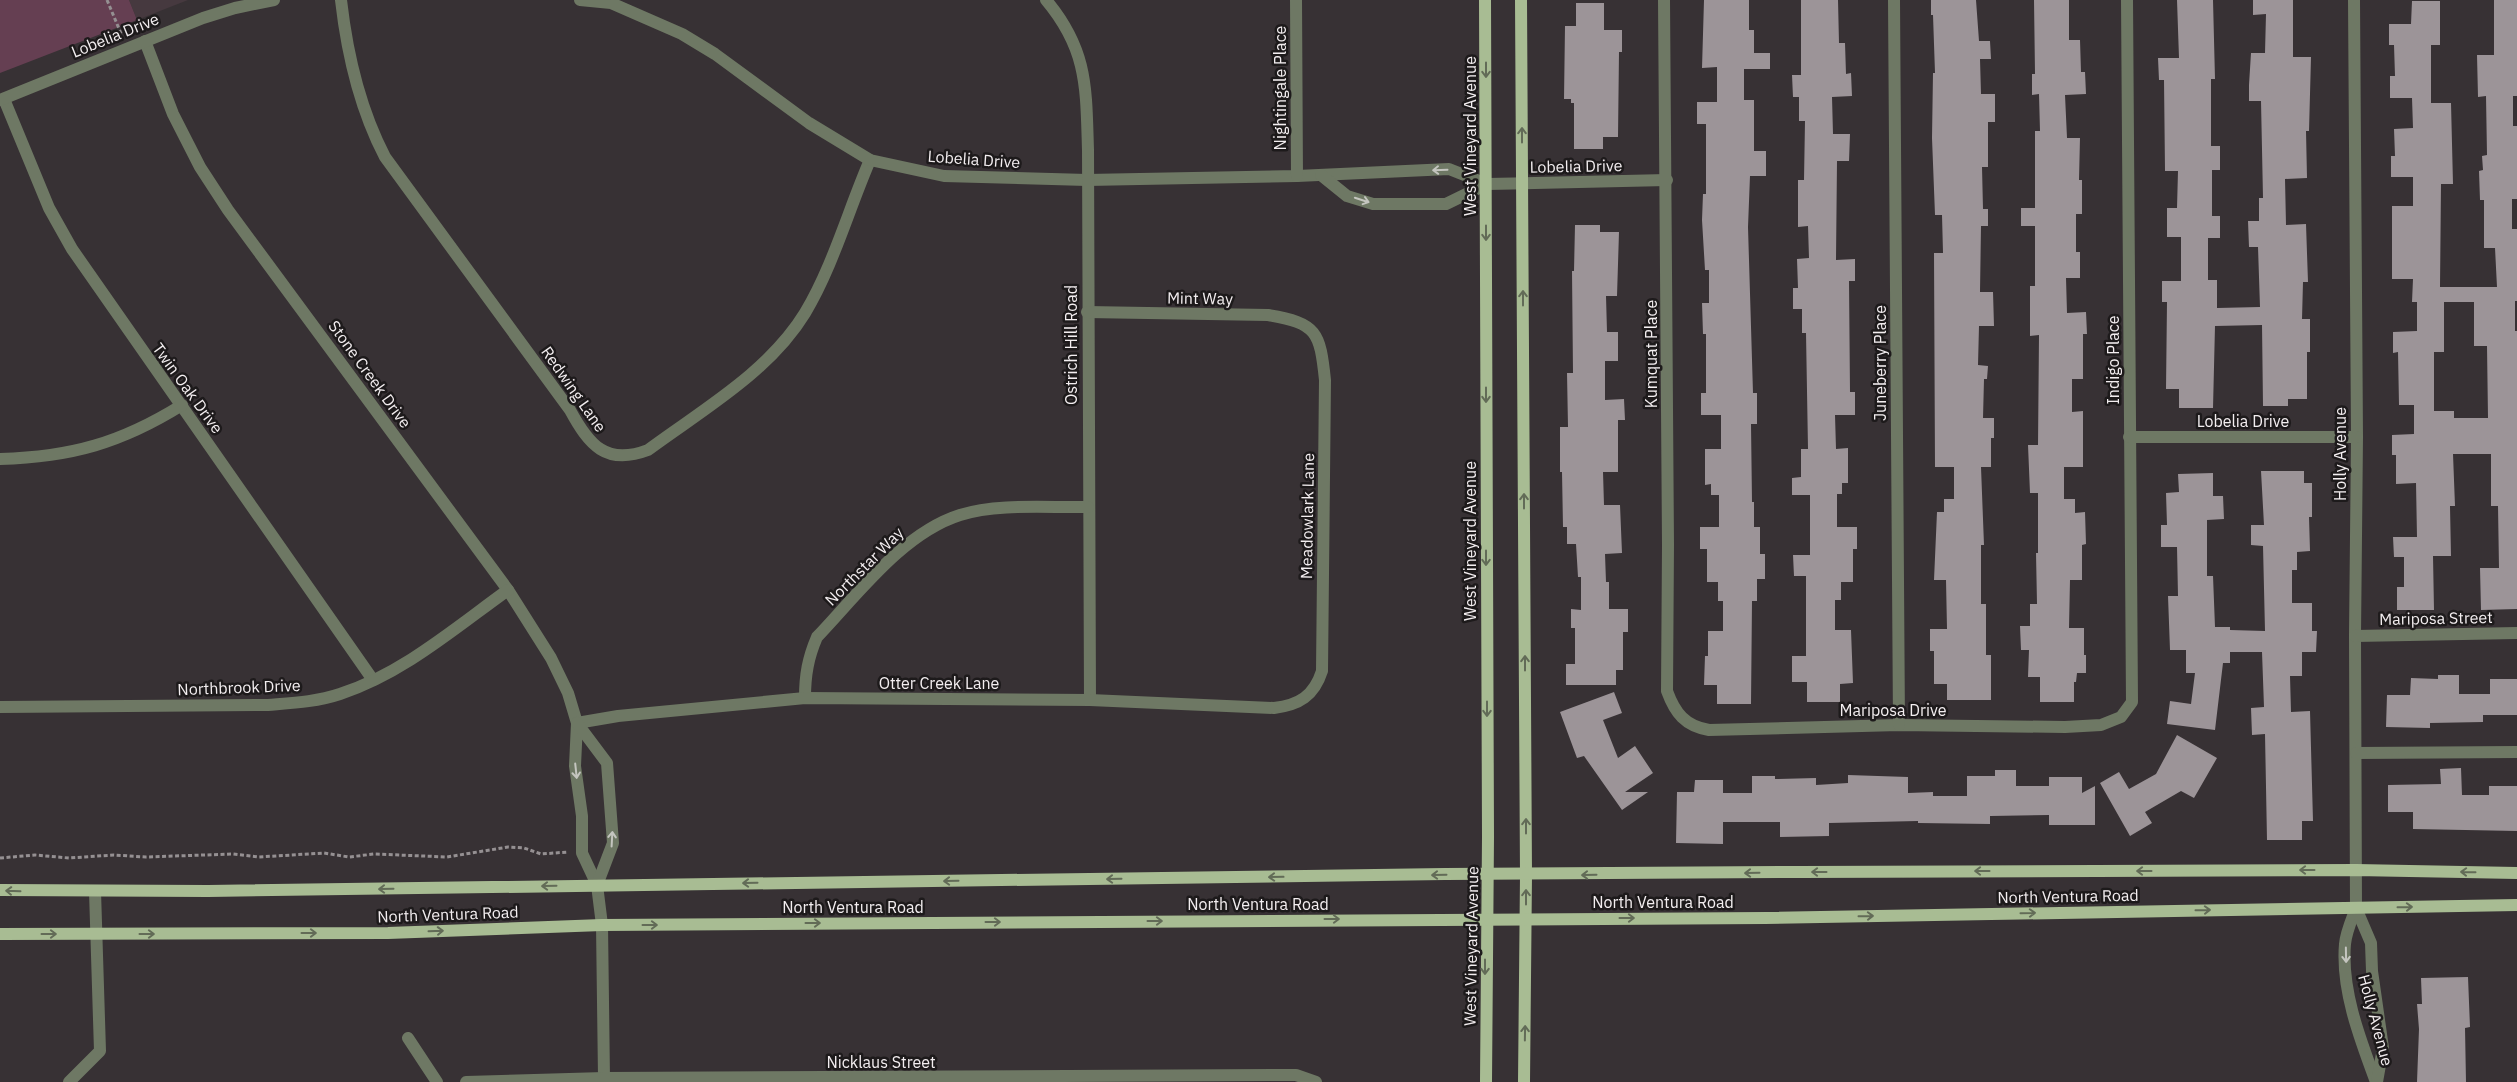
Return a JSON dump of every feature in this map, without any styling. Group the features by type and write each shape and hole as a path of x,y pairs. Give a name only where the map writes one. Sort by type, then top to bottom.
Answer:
{"main road":[{"name":"West Vineyard Avenue","path":"1485,0 1488,874 1486,1082"},
{"path":"1521,0 1526,875 1524,1082"},
{"name":"North Ventura Road","path":"0,890 208,891 1488,874 2356,870 2517,873"},
{"name":"North Ventura Road","path":"0,934 388,933 602,925 1487,918 1775,918 2517,905"}],"street":[{"name":"Lobelia Drive","path":"2,99 203,18 235,8 274,0"},
{"name":"Redwing Lane","path":"341,0 344,22 363,106 373,134 385,157 570,410 582,431 595,447 609,454 636,455 648,450 752,373 783,342 804,315 820,286 870,160"},
{"name":"Lobelia Drive","path":"580,0 611,2 682,34 707,49 809,123 870,160 944,176 1087,180 1296,176 1449,170 1486,184 1667,180"},
{"name":"Ostrich Hill Road","path":"1046,0 1071,36 1082,63 1086,86 1090,700"},
{"name":"Nightingale Place","path":"1296,0 1296,176"},
{"name":"Kumquat Place","path":"1664,0 1667,180 1667,691 1672,706"},
{"name":"Juneberry Place","path":"1894,0 1899,725"},
{"name":"Indigo Place","path":"2121,717 2132,702 2133,693 2129,437 2127,0"},
{"name":"Holly Avenue","path":"2354,0 2357,436 2355,636 2356,908 2345,943 2346,972 2351,1002 2376,1082"},
{"name":"Stone Creek Drive","path":"145,41 173,114 200,167 228,210 508,590 551,658 568,693 577,723 575,766 582,816 582,853 597,885 602,925 604,1078"},
{"name":"Twin Oak Drive","path":"2,99 49,208 72,249 373,680"},
{"name":"Lobelia Drive","path":"1321,174 1347,196 1374,204 1446,204 1486,184"},
{"name":"Mint Way","path":"1087,312 1268,315 1293,319 1309,327"},
{"name":"Meadowlark Lane","path":"1301,701 1307,698 1318,683 1322,671 1325,380 1322,355 1316,334 1309,327"},
{"path":"0,459 35,458 77,452 114,441 149,426 182,405"},
{"name":"Lobelia Drive","path":"2129,437 2357,436"},
{"name":"Northstar Way","path":"805,698 805,675 809,656 817,637 908,542 933,526 961,515 980,511 1088,507"},
{"name":"Northbrook Drive","path":"0,707 268,705 307,702 340,694 373,680 410,660 508,590"},
{"name":"Mariposa Street","path":"2355,636 2517,634"},
{"name":"Otter Creek Lane","path":"577,723 618,716 805,698 1090,700 1274,708 1291,706 1301,701"},
{"name":"Mariposa Drive","path":"1672,706 1680,718 1696,728 1709,730 1899,725 2065,727 2101,725 2121,717"},
{"name":"Stone Creek Drive","path":"577,723 607,763 613,843 597,885"},
{"path":"2356,753 2517,752"},
{"path":"69,1082 100,1051 96,891"},
{"name":"Holly Avenue","path":"2356,908 2371,943 2372,970 2383,1048 2376,1082"},
{"path":"408,1038 437,1082"},
{"name":"Nicklaus Street","path":"466,1082 604,1078 928,1080 1296,1075 1316,1082"}],"path":[{"path":"107,0 126,48"},
{"path":"0,858 35,855 69,858 114,855 146,857 232,854 259,857 324,853 349,857 374,854 447,857 508,847 524,848 541,854 582,853"}],"shaded area":[{"path":"0,0 129,0 137,20 0,73"},
{"path":"129,0 188,0 137,20"}],"building":[{"path":"1704,0 1749,0 1749,30 1754,30 1754,53 1770,53 1770,69 1744,69 1744,100 1754,100 1754,151 1766,151 1766,176 1750,176 1748,227 1753,393 1757,393 1757,424 1751,424 1752,502 1754,502 1754,527 1760,527 1760,554 1765,554 1765,579 1757,579 1757,601 1752,601 1751,704 1717,704 1717,685 1704,685 1705,656 1708,656 1708,631 1723,631 1723,601 1718,601 1718,582 1707,582 1707,549 1700,549 1700,527 1719,527 1719,495 1711,495 1711,484 1705,485 1705,449 1721,449 1721,415 1701,415 1701,393 1706,393 1706,334 1703,334 1702,303 1709,303 1709,270 1705,270 1702,220 1703,194 1706,194 1706,124 1697,124 1697,102 1717,102 1717,67 1702,68"},
{"path":"1801,0 1838,0 1839,43 1845,43 1846,74 1851,73 1852,96 1832,97 1833,134 1850,134 1849,161 1837,161 1836,260 1855,259 1855,281 1849,281 1850,392 1855,392 1855,415 1835,415 1836,449 1848,448 1848,483 1842,483 1842,494 1837,494 1837,527 1857,527 1857,549 1853,549 1853,582 1841,582 1841,600 1835,600 1835,630 1851,630 1853,683 1840,684 1840,702 1807,702 1807,682 1792,682 1792,656 1806,656 1806,576 1794,576 1793,555 1810,555 1810,495 1792,495 1792,478 1801,477 1801,449 1808,449 1806,333 1802,333 1802,309 1793,309 1793,288 1798,288 1797,259 1809,258 1808,226 1798,227 1798,180 1804,180 1805,121 1799,121 1799,97 1793,97 1792,75 1801,75"},
{"path":"1931,0 1976,0 1979,41 1990,41 1991,59 1980,59 1981,94 1995,94 1995,122 1988,122 1988,167 1982,167 1983,209 1988,209 1988,226 1981,226 1980,292 1993,292 1994,326 1979,326 1978,365 1988,366 1987,379 1984,379 1983,418 1994,418 1994,438 1991,438 1991,467 1981,467 1984,545 1981,545 1981,604 1986,604 1986,655 1991,655 1991,700 1947,700 1947,684 1934,684 1934,651 1930,651 1930,629 1947,629 1946,580 1934,580 1937,512 1944,512 1944,499 1954,499 1954,467 1935,467 1934,253 1943,253 1942,215 1935,215 1932,138 1933,73 1935,73"},
{"path":"2034,0 2069,0 2069,40 2080,40 2081,72 2085,72 2086,94 2065,95 2067,138 2080,138 2079,180 2082,180 2082,214 2076,214 2076,252 2080,252 2080,278 2066,278 2067,313 2086,312 2087,334 2083,334 2083,379 2072,379 2072,412 2083,411 2083,467 2064,467 2064,499 2075,499 2075,513 2085,512 2086,544 2082,545 2082,580 2070,580 2069,628 2084,628 2084,655 2086,655 2086,673 2077,673 2076,682 2074,682 2074,702 2040,702 2040,677 2028,677 2029,650 2021,650 2020,626 2030,626 2030,604 2037,604 2038,493 2030,493 2028,445 2038,445 2039,335 2030,336 2030,286 2035,286 2035,226 2021,226 2021,208 2035,208 2035,131 2040,131 2039,94 2032,95 2032,74 2035,74"},
{"path":"2177,0 2213,0 2215,79 2211,79 2211,146 2220,146 2220,170 2212,170 2212,216 2220,216 2220,238 2208,238 2208,280 2217,280 2217,308 2260,307 2258,247 2249,247 2248,221 2259,221 2259,198 2263,198 2261,101 2249,101 2249,85 2251,53 2265,53 2266,14 2253,15 2253,0 2293,0 2293,57 2311,57 2309,131 2306,131 2307,178 2285,179 2286,225 2306,224 2308,282 2303,282 2302,319 2310,319 2310,352 2307,352 2307,399 2288,399 2288,406 2263,406 2262,325 2215,326 2213,408 2179,408 2179,389 2166,389 2167,302 2162,302 2162,281 2181,281 2181,237 2167,237 2167,208 2177,208 2178,171 2165,171 2164,80 2159,80 2158,58 2179,58"},
{"path":"2494,0 2517,0 2517,96 2513,96 2513,126 2517,126 2517,199 2512,199 2512,229 2517,229 2515,331 2517,331 2517,609 2481,610 2480,568 2499,568 2498,506 2491,506 2491,454 2453,454 2455,506 2450,506 2451,556 2433,556 2434,610 2397,610 2397,587 2404,587 2404,557 2394,557 2393,537 2417,537 2416,483 2396,484 2396,455 2392,455 2392,435 2414,434 2414,405 2399,405 2398,352 2393,353 2393,332 2417,331 2417,302 2412,302 2413,279 2392,279 2392,206 2413,206 2413,177 2391,177 2391,156 2395,156 2394,129 2413,128 2412,98 2390,98 2390,76 2395,76 2394,45 2389,45 2389,24 2411,24 2412,1 2440,1 2440,45 2431,45 2431,103 2451,103 2453,184 2441,184 2440,287 2497,287 2495,248 2484,248 2484,200 2480,200 2479,171 2483,170 2482,156 2487,155 2486,96 2478,97 2477,55 2494,55","holes":["2444,302 2474,302 2474,346 2487,346 2488,418 2454,418 2454,411 2434,411 2434,352 2444,352"]},
{"path":"1576,3 1604,3 1604,30 1622,30 1622,52 1619,52 1618,137 1603,137 1603,149 1574,149 1574,103 1571,103 1571,99 1564,99 1565,26 1576,26"},
{"path":"1575,225 1600,225 1600,232 1619,232 1617,296 1606,296 1607,332 1618,332 1618,361 1605,361 1605,400 1624,399 1625,420 1618,420 1618,472 1603,472 1604,505 1620,505 1622,553 1605,554 1606,582 1609,582 1609,609 1628,609 1628,632 1623,632 1623,670 1616,670 1616,685 1566,685 1566,664 1575,664 1575,628 1571,628 1571,609 1581,610 1581,577 1578,577 1576,544 1567,544 1567,527 1563,527 1562,472 1560,472 1560,427 1568,427 1567,373 1573,373 1572,271 1574,271"},
{"path":"2261,471 2304,471 2304,483 2312,483 2312,517 2309,517 2310,551 2297,552 2297,570 2292,570 2292,603 2312,603 2312,631 2317,631 2316,652 2302,652 2302,676 2290,676 2291,712 2310,711 2313,821 2302,821 2302,840 2267,840 2265,734 2252,735 2251,708 2264,707 2262,652 2230,652 2230,663 2223,663 2215,730 2167,724 2170,701 2191,704 2195,673 2186,673 2186,650 2170,650 2168,596 2178,596 2177,547 2161,547 2161,525 2167,525 2166,493 2179,492 2178,474 2213,473 2213,496 2223,496 2224,519 2207,520 2207,576 2213,576 2215,627 2230,627 2230,630 2265,631 2263,546 2251,545 2251,525 2264,525"},
{"path":"2438,675 2459,675 2459,694 2490,694 2490,679 2517,679 2517,715 2483,715 2483,722 2430,723 2430,728 2386,727 2387,695 2410,695 2411,678 2438,679"},
{"path":"1614,692 1622,713 1603,720 1618,758 1635,746 1653,773 1625,792 1648,792 1622,810 1584,756 1577,758 1560,712"},
{"path":"2177,735 2217,758 2194,798 2181,791 2145,812 2152,823 2130,836 2100,783 2119,772 2129,789 2156,774"},
{"path":"2461,768 2462,795 2489,795 2489,786 2517,786 2517,831 2413,829 2413,812 2388,812 2388,785 2441,784 2440,769"},
{"path":"1995,770 2016,770 2016,786 2049,786 2049,777 2082,777 2082,793 2095,786 2095,825 2049,825 2049,815 1990,816 1990,824 1918,823 1918,821 1829,823 1829,836 1780,837 1780,822 1723,822 1723,844 1676,843 1677,792 1694,792 1695,780 1723,780 1723,793 1752,793 1752,776 1775,776 1775,779 1816,778 1816,785 1848,783 1848,775 1908,777 1908,793 1933,792 1933,796 1967,796 1967,776 1995,776"},
{"path":"2468,977 2470,1027 2465,1028 2466,1082 2417,1082 2419,1029 2417,1004 2422,1004 2421,978"}]}
